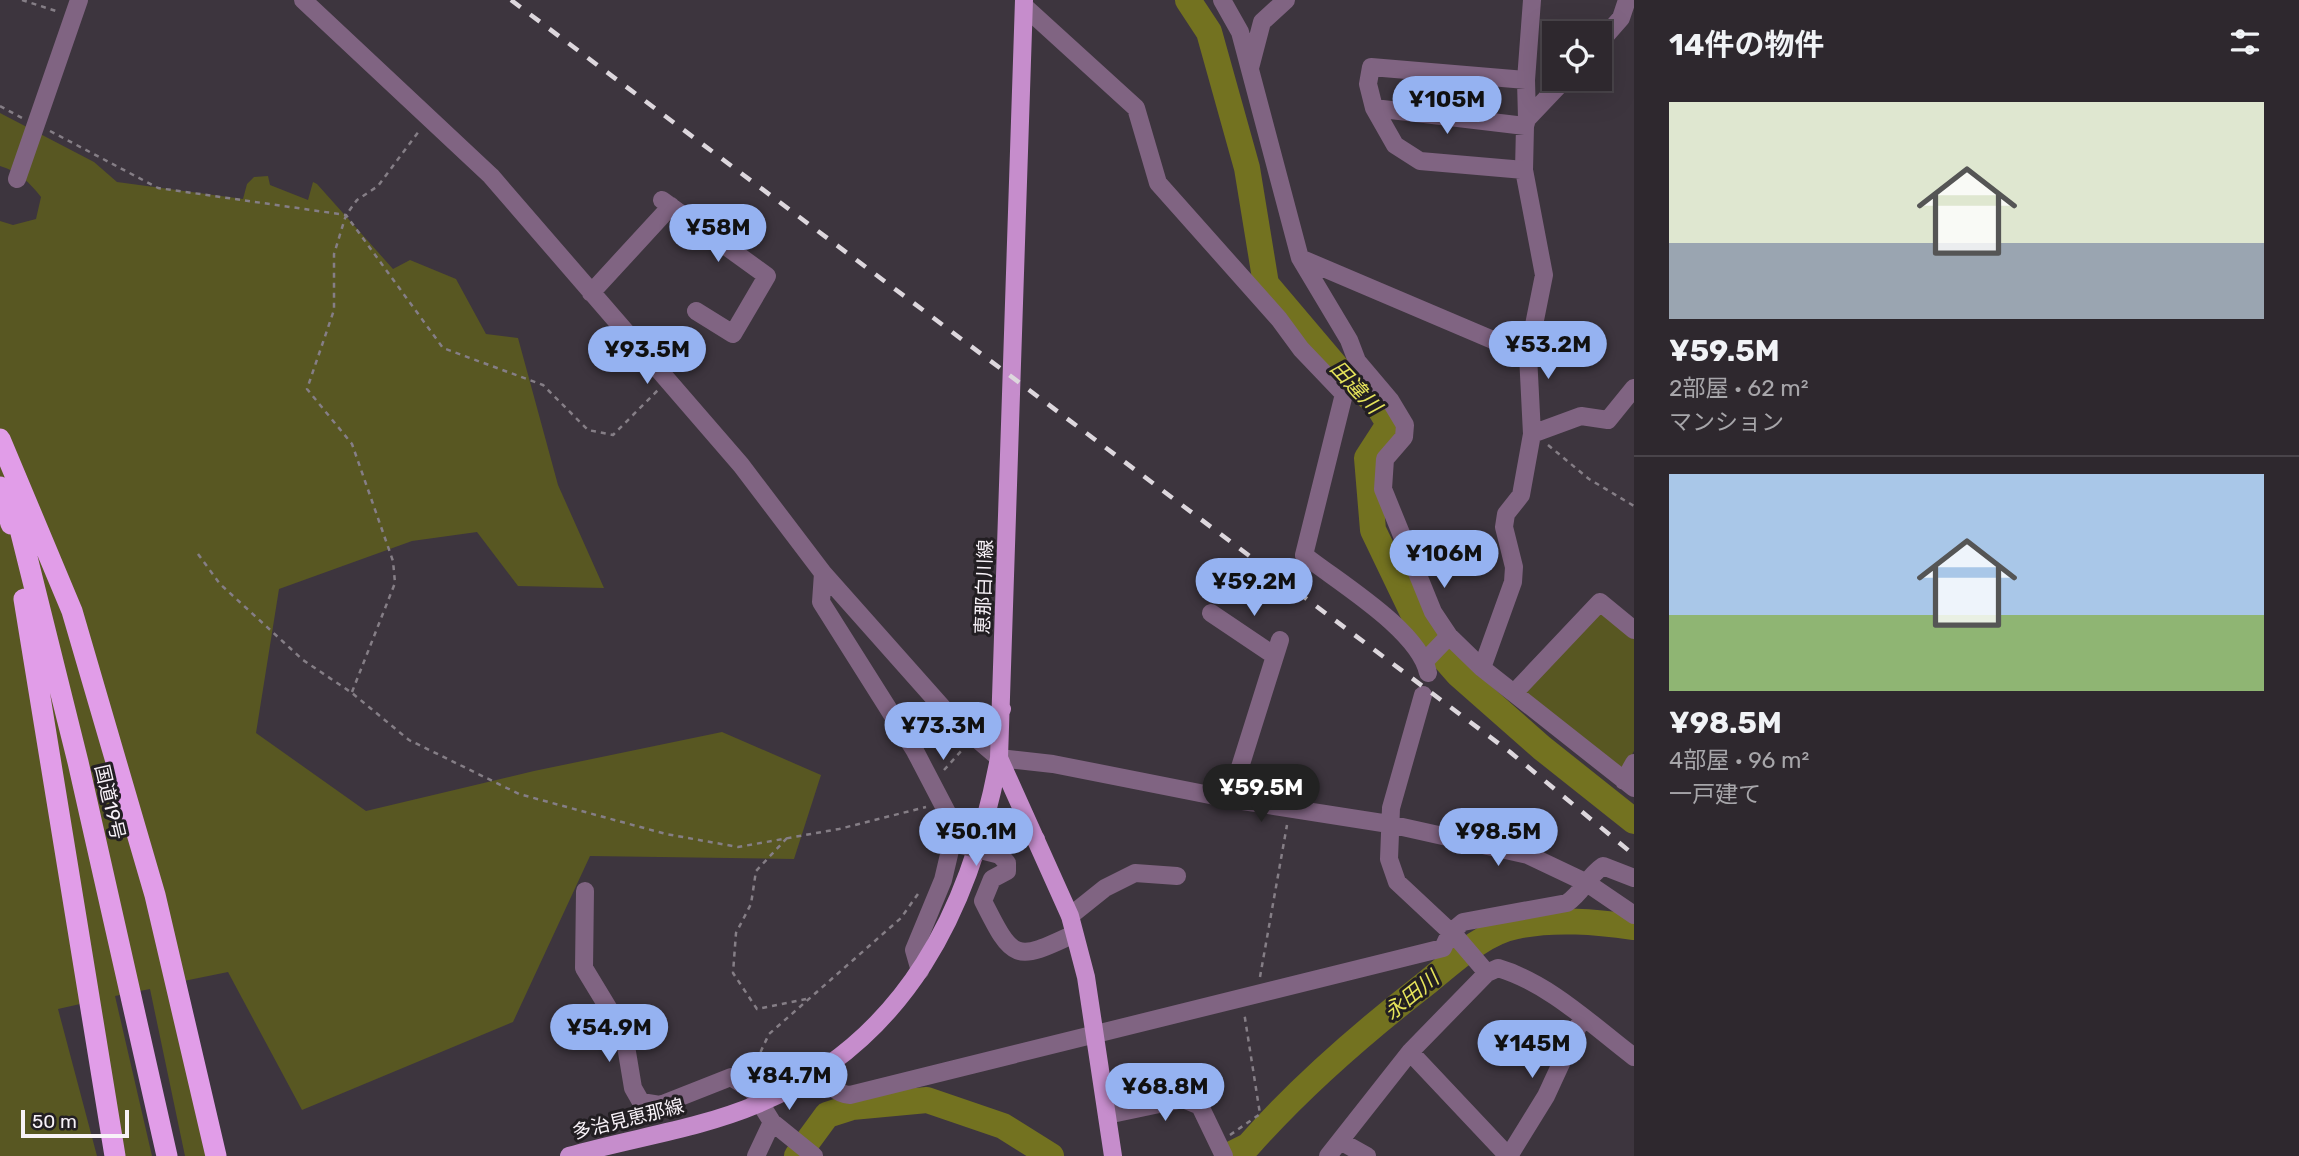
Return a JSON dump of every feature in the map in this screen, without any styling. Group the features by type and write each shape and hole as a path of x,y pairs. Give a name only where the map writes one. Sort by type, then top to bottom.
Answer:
{"highway":[{"path":"0,439 72,611 155,895 216,1156"},
{"name":"国道19号","path":"0,460 33,574 167,1156"},
{"name":"国道19号","path":"0,487 33,604 159,1156"},
{"path":"0,505 30,625 114,1156"}],"main road":[{"name":"恵那白川線","path":"1024,3 999,758 1070,916 1086,977 1113,1156"},
{"path":"961,726 978,728 988,725 1002,709"},
{"name":"多治見恵那線","path":"569,1156 759,1104 820,1069 856,1042 896,1002 940,941 959,901 979,842 999,758"},
{"path":"979,842 1003,829 1023,832 1036,839"}],"street":[{"path":"303,0 491,176 741,465 823,573 961,726 999,758 1053,764 1230,799 1389,824 1528,855 1587,883 1634,915"},
{"path":"1222,0 1240,32 1300,258 1349,340 1357,361 1390,400 1405,425 1404,437 1385,459 1383,489 1433,612 1449,636 1482,668 1629,785 1634,763"},
{"path":"1250,68 1262,22 1286,0"},
{"path":"1482,668 1513,582 1514,567 1504,527 1506,514 1521,495 1536,434 1528,355 1544,275 1524,170 1526,80 1532,0"},
{"path":"1612,28 1621,18 1628,0 1634,3"},
{"path":"1024,3 1136,108 1158,183 1279,319 1301,349 1344,394"},
{"path":"17,179 76,8"},
{"path":"1524,170 1420,161 1395,145 1374,108 1368,85 1371,67 1526,80"},
{"path":"1526,123 1554,91"},
{"path":"1374,108 1526,123"},
{"path":"591,293 667,203 767,276 733,334 696,310"},
{"path":"1300,258 1528,355"},
{"path":"1357,361 1344,394 1304,555 1388,621 1427,667 1449,636"},
{"path":"1536,434 1560,422 1581,416 1608,420 1634,388"},
{"path":"823,573 821,603 915,751 951,820 957,844 935,904 914,950 920,971"},
{"path":"1514,693 1600,602 1634,630"},
{"path":"1211,613 1278,648 1230,799"},
{"path":"1423,695 1389,824 1389,859 1397,882 1454,936 1485,970"},
{"path":"957,844 1000,855 1007,863 1007,871 992,879 983,901 996,927 1020,953 1028,954 1074,934"},
{"path":"820,1069 832,1088 841,1094 850,1095 1263,995 1443,948 1463,922 1567,903 1578,895 1603,866 1634,878"},
{"path":"1070,916 1105,888 1135,873 1177,876"},
{"path":"585,891 584,968 624,1034 633,1088 641,1102 660,1105 732,1077 752,1090 772,1122 814,1156"},
{"path":"1328,1156 1342,1142 1409,1052 1485,970 1498,968 1517,974 1553,995 1634,1057"},
{"path":"1409,1052 1509,1156 1546,1096 1582,1018"},
{"path":"1107,1115 1183,1099 1200,1106 1222,1149"},
{"path":"756,1156 772,1122"},
{"path":"1342,1142 1367,1156"}],"path":[{"path":"22,0 76,8"},
{"path":"0,106 158,188 346,215 443,348 543,385 588,430 613,435 668,381"},
{"path":"352,693 395,583 393,561 352,444 307,389 334,310 334,254 346,215 356,200 378,186 429,117"},
{"path":"1536,434 1589,479 1634,506"},
{"path":"198,554 220,584 303,660 352,693 409,740 519,794 666,834 738,847 839,829 920,808 945,807"},
{"path":"943,771 965,746"},
{"path":"1263,995 1260,978 1288,820"},
{"path":"787,838 756,871 751,904 736,933 733,973 757,1009 808,999"},
{"path":"745,1086 769,1034 901,918 923,887"},
{"path":"1222,1149 1260,1114 1243,998"}],"shaded area":[{"path":"0,113 94,162 117,182 243,199 247,184 254,177 268,176 270,185 308,200 313,182 393,269 410,260 456,279 486,334 518,338 558,485 604,588 518,586 477,532 412,541 279,589 256,733 366,811 534,771 722,732 821,775 794,859 590,856 513,1022 302,1110 228,972 169,984 207,1156 185,1156 150,989 115,996 152,1156 124,1156 98,1000 58,1009 97,1156 0,1156 0,221 13,225 36,219 41,197 23,178 0,166"},
{"path":"1599,609 1634,637 1634,751 1623,771 1522,694"}],"waterway":[{"name":"田違川","path":"1188,0 1209,32 1247,168 1266,284 1338,369 1377,404 1389,424 1367,458 1373,530 1423,634 1458,674 1542,748 1634,821"},
{"name":"永田川","path":"1228,1156 1248,1146 1332,1061 1479,942 1504,929 1546,922 1591,922 1634,927"},
{"name":"永田川","path":"797,1156 827,1115 852,1107 927,1100 1003,1126 1051,1156"}],"railway":[{"path":"511,0 1510,752 1634,855"}]}
